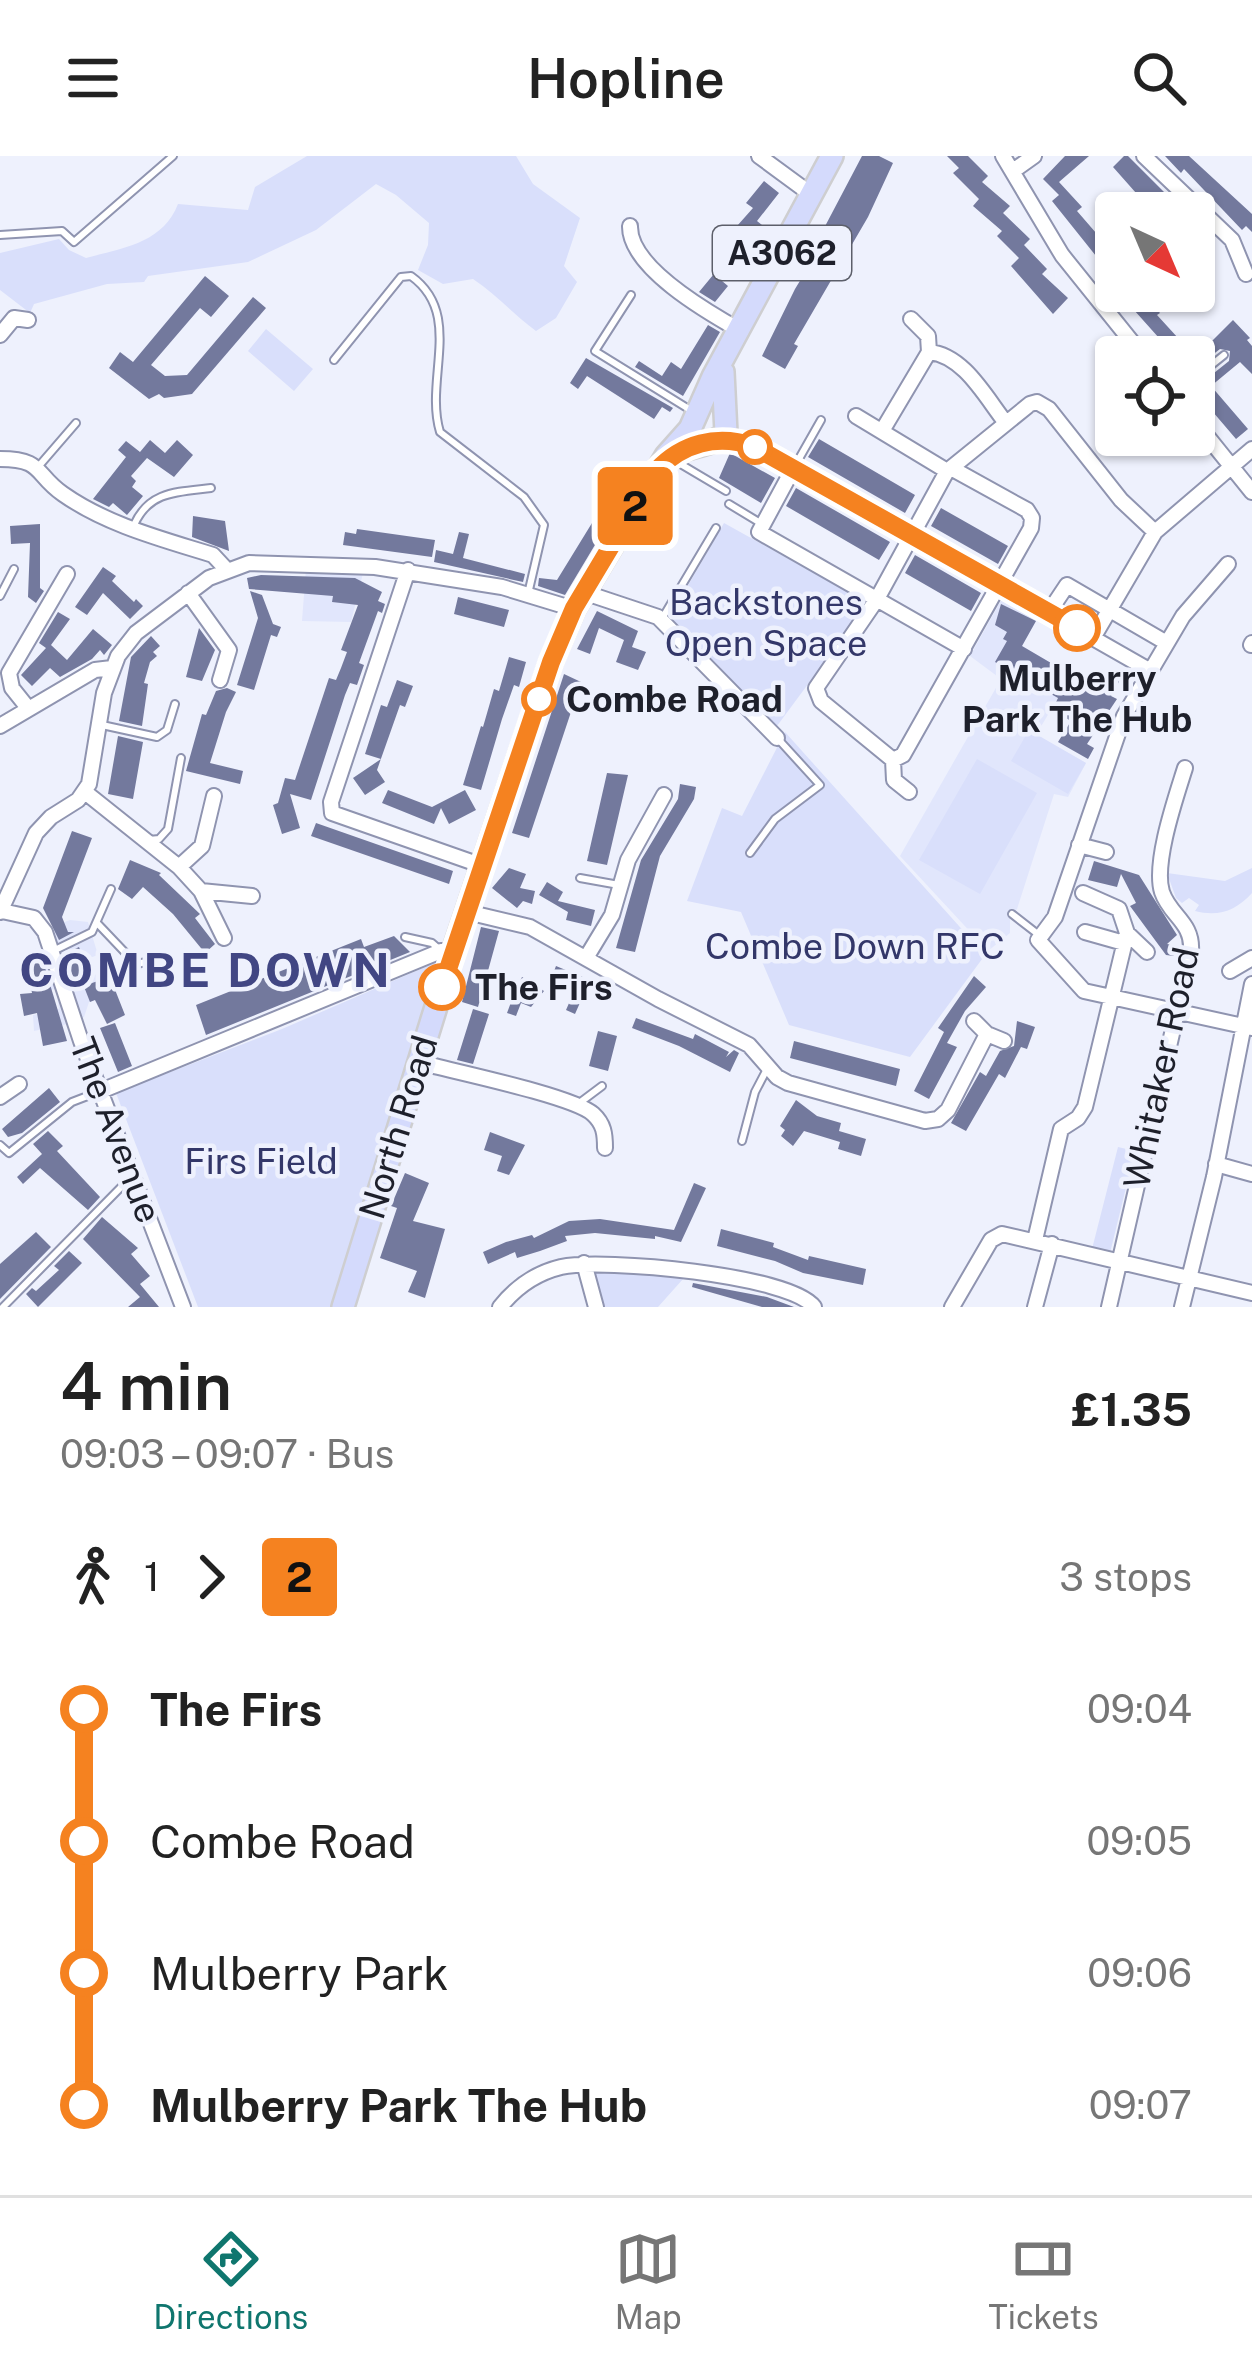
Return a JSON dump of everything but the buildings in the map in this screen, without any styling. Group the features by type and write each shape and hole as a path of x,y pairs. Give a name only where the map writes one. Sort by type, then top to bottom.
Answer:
{"main road":[{"name":"A3062","path":"578,600 664,462 686,436 832,156"},
{"name":"A3062","path":"711,441 726,433 721,381 736,340"},
{"path":"711,441 695,435 695,415 711,405 726,416"},
{"path":"664,462 711,441"},
{"name":"North Road","path":"343,1307 447,952 467,912 551,662 578,600"}],"street":[{"path":"759,156 812,195"},
{"path":"1004,156 1062,254 1127,336"},
{"path":"1013,171 1034,156"},
{"path":"1144,156 1232,240 1243,276"},
{"path":"630,226 630,242 640,258 736,340"},
{"path":"0,335 18,314"},
{"path":"882,431 929,352 928,336 911,320"},
{"path":"929,352 958,364 1006,423"},
{"path":"909,792 894,780 893,760 816,694 818,683 878,599 948,469 1030,404 1044,404 1121,500 1155,532"},
{"path":"726,416 762,450"},
{"path":"856,416 1027,510 1032,518 964,649 903,754 893,760"},
{"path":"711,441 741,442 762,450 1149,670"},
{"path":"1215,446 1252,492"},
{"path":"1094,638 1155,532 1252,449"},
{"path":"0,459 21,459 37,467 66,496 132,529 213,555 226,569"},
{"path":"794,467 759,532 964,649"},
{"path":"1,912 37,833 86,792 112,668 136,633 226,569 274,561 408,570 661,620 777,738"},
{"path":"1228,563 1165,642 1124,716 1055,917 1039,935 1040,946 1078,986 1248,1027"},
{"path":"408,570 332,813 484,866"},
{"path":"28,708 8,682 9,673 67,574"},
{"path":"1049,612 1067,585 1165,642"},
{"path":"188,592 229,650 220,680"},
{"path":"0,726 94,670 112,668"},
{"name":"Whitaker Road","path":"1109,1307 1192,942 1189,927 1161,890 1160,877 1185,768"},
{"path":"86,792 179,867 201,891 224,938"},
{"path":"586,958 612,915 635,845 664,795"},
{"path":"179,867 202,846 214,796"},
{"path":"1079,845 1106,852"},
{"path":"201,891 253,896"},
{"path":"1035,1240 1061,1129 1085,1107 1126,938 1119,908 1084,893"},
{"name":"The Avenue","path":"1,912 34,918 53,951 183,1307"},
{"path":"467,912 530,927 749,1045 788,1083 925,1121 938,1119 948,1110 987,1034"},
{"path":"1085,932 1126,938 1147,952"},
{"path":"101,1091 447,952"},
{"path":"1230,970 1252,958"},
{"path":"1182,1307 1248,1027 1252,984"},
{"path":"974,1022 1004,1041"},
{"path":"418,1062 578,1104 599,1121 605,1148"},
{"path":"0,1097 19,1084"},
{"path":"1216,1164 1252,1174"},
{"path":"952,1307 995,1236 1035,1240 1252,1293"},
{"path":"1035,1307 1052,1244"},
{"path":"500,1307 528,1280 584,1263 683,1268 798,1294 814,1307"},
{"path":"584,1263 596,1307"}],"lane":[{"path":"0,235 62,231 74,242 173,156"},
{"path":"334,360 401,277 412,276 430,292 440,323 435,400 440,432 524,497 544,525 529,594"},
{"path":"631,295 595,351 695,415"},
{"path":"1215,362 1224,355"},
{"path":"794,467 821,420"},
{"path":"37,467 76,422"},
{"path":"664,462 726,491"},
{"path":"132,529 140,511 155,497 211,488"},
{"path":"729,504 763,524"},
{"path":"661,620 716,528"},
{"path":"0,596 14,569"},
{"path":"99,724 157,736 167,730 175,704"},
{"path":"750,853 775,819 820,785 777,738"},
{"path":"145,840 159,838 168,829 181,758"},
{"path":"580,878 620,885"},
{"path":"53,951 86,938 111,889"},
{"path":"1012,914 1039,935"},
{"path":"97,923 136,964 152,961 167,973"},
{"path":"405,937 433,943 447,952"},
{"path":"742,1141 768,1066"},
{"path":"578,1104 602,1086"},
{"path":"0,1145 9,1153 73,1102 101,1091"},
{"path":"3,1307 132,1176"}],"shaded area":[{"path":"306,569 363,573 351,622 302,621"},
{"path":"1003,597 1036,621 1022,646 1072,674 1036,735 1086,763 1068,797 1054,794 1017,909 1010,917 1010,933 988,951 900,856 1001,679 970,656"},
{"path":"70,920 88,922 98,955 69,965 74,981 108,971 117,992 89,1002 84,1017 34,1031 33,1015 59,1009 56,989 33,993 26,958 56,941 51,927"}],"green space":[{"path":"307,156 516,156 533,184 580,218 564,266 577,282 556,318 536,331 473,279 443,284 418,270 428,245 429,223 376,184 316,230 248,262 148,276 144,282 107,284 34,304 30,313 0,290 0,253 59,239 86,258 152,236 178,204 248,210 255,187"},
{"path":"266,329 313,369 294,391 248,351"},
{"name":"Backstones Open Space","path":"724,523 868,603 777,726 668,620"},
{"path":"1029,730 1086,763 1068,794 1011,761"},
{"name":"Combe Down RFC","path":"785,732 985,955 910,1057 789,1025 741,912 687,901 722,808 742,816"},
{"path":"977,759 1037,793 980,894 919,860"},
{"path":"1252,868 1252,893 1219,913 1195,911 1199,905 1189,898 1182,903 1167,873 1225,881"},
{"name":"Firs Field","path":"439,961 332,1307 198,1307 116,1093"},
{"path":"1118,1147 1135,1151 1110,1253 1092,1249"},
{"path":"598,1269 677,1272 683,1279 658,1307 599,1307 593,1273"}],"bus line":[{"name":"2","path":"442,987 551,662 574,608 656,471 685,448 731,440 753,446 1077,628"}],"place":[{"name":"Mulberry Park The Hub","path":"1077,628"},
{"name":"Combe Road","path":"539,699"},
{"name":"The Firs","path":"442,987"}],"district":[{"name":"COMBE DOWN","path":"206,969"}]}
